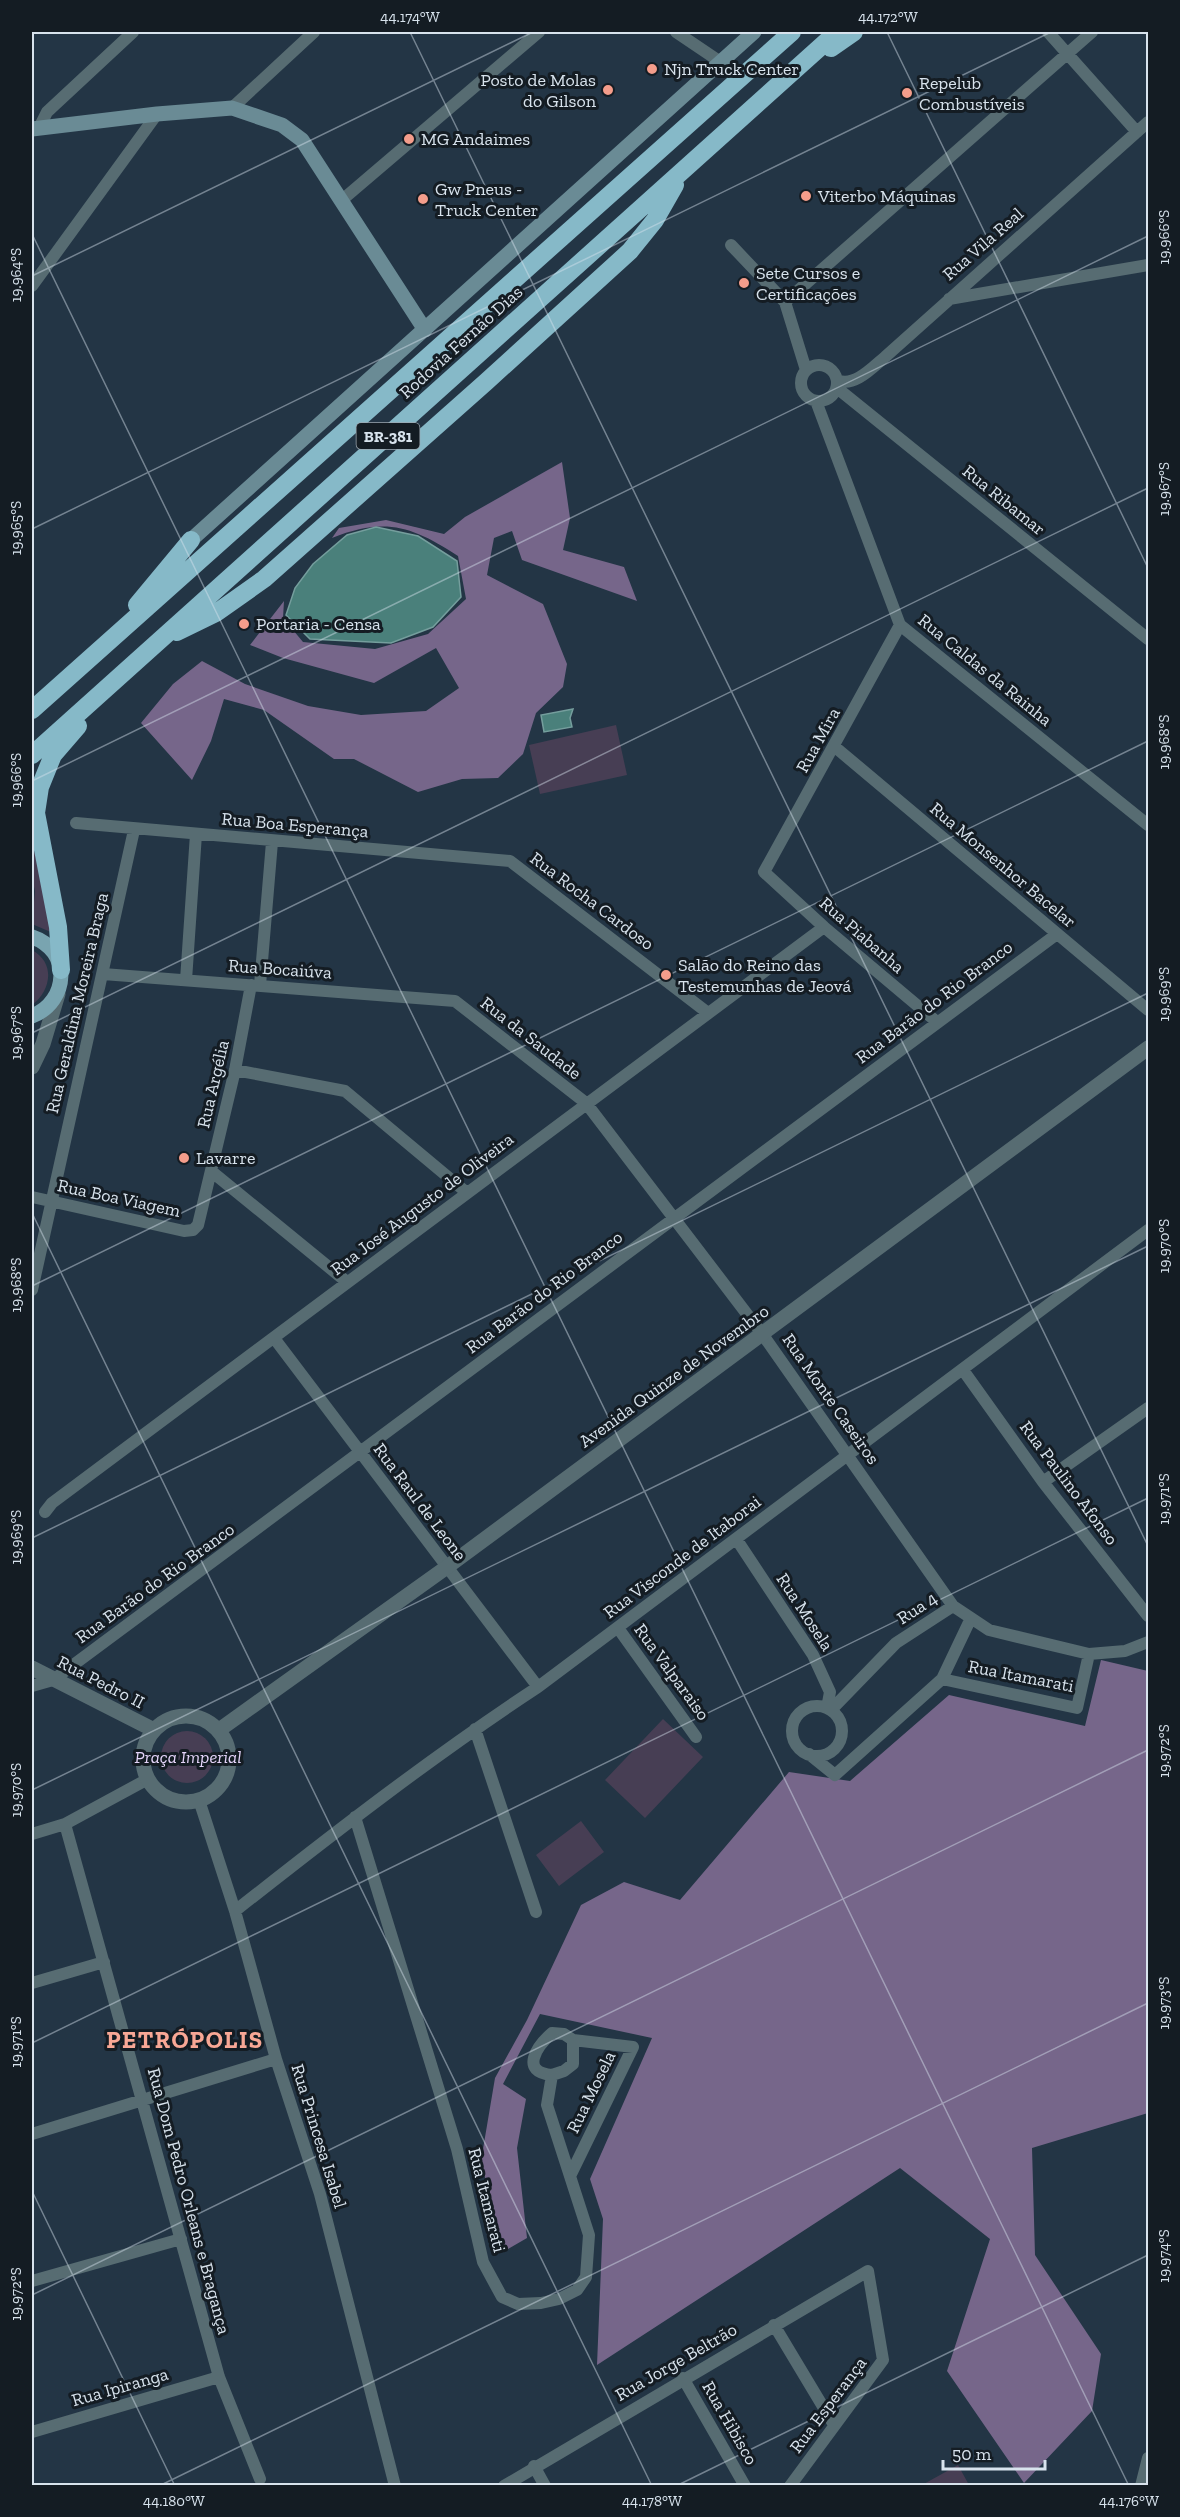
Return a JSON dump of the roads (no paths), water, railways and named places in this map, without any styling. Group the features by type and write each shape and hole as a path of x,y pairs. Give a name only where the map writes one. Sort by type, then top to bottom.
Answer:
{"highway":[{"name":"Rodovia Fernão Dias","path":"32,710 792,32"},
{"name":"Rodovia Fernão Dias","path":"32,755 837,32"},
{"name":"BR-381","path":"771,90 854,32"},
{"path":"156,642 216,613 264,579 486,382 630,251 655,220 684,170"},
{"name":"BR-381","path":"122,630 144,596 192,540"},
{"path":"32,696 101,650"},
{"path":"62,970 58,927 36,813 40,787 53,755 125,671"}],"main road":[{"name":"Rodovia Fernão Dias","path":"192,540 719,61 754,32"},
{"path":"35,129 157,114 232,108 282,125 302,140 425,330"},
{"path":"32,937 50,947 62,970 58,994 51,1005 32,1016"}],"street":[{"path":"35,129 47,112 133,32"},
{"path":"232,108 314,32"},
{"path":"342,200 539,32"},
{"path":"676,32 719,61"},
{"path":"1048,32 1137,132"},
{"path":"784,302 1092,32"},
{"path":"32,286 157,114"},
{"name":"Rua Vila Real","path":"837,384 854,381 861,376 1149,122"},
{"path":"731,245 784,302 806,370"},
{"path":"948,299 1149,265"},
{"path":"816,365 827,367 837,384 827,400 816,401 803,392 801,381 806,370 816,365"},
{"name":"Rua Ribamar","path":"837,384 1149,639"},
{"name":"Rua Caldas da Rainha","path":"816,401 900,625 1149,825"},
{"name":"Rua Mira","path":"764,872 835,747 900,625"},
{"name":"Rua Monsenhor Bacelar","path":"835,747 1149,1010"},
{"name":"Rua Boa Esperança","path":"76,823 134,830 510,861"},
{"name":"Rua Geraldina Moreira Braga","path":"32,1290 134,830"},
{"path":"186,980 196,834"},
{"name":"Rua Argélia","path":"198,1225 256,985 272,842"},
{"name":"Rua Rocha Cardoso","path":"510,861 708,1013"},
{"name":"Rua Piabanha","path":"764,872 824,927 937,1022"},
{"name":"Rua José Augusto de Oliveira","path":"45,1512 52,1503 466,1192 824,927"},
{"name":"Rua Barão do Rio Branco","path":"53,1680 1057,934"},
{"name":"Rua Bocaiúva","path":"103,974 455,1001"},
{"path":"32,1067 58,994"},
{"name":"Rua da Saudade","path":"455,1001 586,1103"},
{"name":"Avenida Quinze de Novembro","path":"219,1730 447,1568 1149,1047"},
{"path":"235,1070 345,1091 466,1192"},
{"name":"Rua Monte Caseiros","path":"586,1103 763,1335 849,1455 952,1606"},
{"path":"211,1171 347,1282"},
{"name":"Rua Boa Viagem","path":"32,1197 184,1231 193,1230 198,1225"},
{"name":"Rua Visconde de Itaborai","path":"235,1911 355,1817 618,1628 1149,1230"},
{"name":"Rua Raul de Leone","path":"274,1338 538,1687"},
{"name":"Rua Paulino Afonso","path":"963,1370 1043,1482 1149,1616"},
{"path":"1043,1482 1149,1408"},
{"name":"Rua Mosela","path":"737,1540 813,1655 830,1692 829,1709"},
{"name":"Rua 4","path":"829,1709 896,1643 952,1606 989,1630 1089,1654 1125,1651 1149,1642"},
{"name":"Rua Itamarati","path":"809,1754 835,1775 942,1679 971,1618"},
{"name":"Rua Valparaiso","path":"618,1628 696,1737"},
{"name":"Rua Itamarati","path":"942,1679 1077,1708 1089,1654"},
{"name":"Rua Pedro II","path":"32,1668 154,1731"},
{"path":"32,1686 53,1680"},
{"path":"812,1706 829,1709 840,1719 842,1727 839,1743 826,1754 809,1754 802,1750 793,1737 794,1721 798,1714 812,1706"},
{"path":"179,1716 194,1716 207,1721 219,1730 226,1742 229,1756 228,1770 222,1783 212,1793 199,1800 184,1802 170,1799 157,1791 148,1779 143,1754 154,1731 165,1721 179,1716"},
{"path":"475,1729 536,1911"},
{"path":"32,1834 64,1824 148,1779"},
{"name":"Rua Princesa Isabel","path":"199,1800 235,1911 276,2059 320,2194 395,2486"},
{"name":"Rua Itamarati","path":"355,1817 457,2149 483,2262 502,2297 518,2304 541,2303 577,2290 586,2277 589,2235 572,2174 548,2105 552,2075"},
{"name":"Rua Dom Pedro Orleans e Bragança","path":"64,1824 219,2377 260,2479"},
{"path":"32,1983 104,1962"},
{"path":"552,2033 564,2034 573,2040 573,2064 564,2071 552,2075 543,2074 536,2069 534,2054 538,2045 552,2033"},
{"name":"Rua Mosela","path":"572,2174 633,2047 573,2040"},
{"path":"32,2134 276,2059"},
{"path":"32,2281 182,2239"},
{"name":"Rua Jorge Beltrão","path":"504,2486 534,2466 868,2271"},
{"name":"Rua Esperança","path":"790,2486 883,2360 868,2271"},
{"path":"774,2325 834,2425"},
{"name":"Rua Ipiranga","path":"32,2432 219,2377"},
{"name":"Rua Hibisco","path":"683,2378 745,2486"},
{"path":"1141,2486 1149,2458"},
{"path":"534,2466 545,2486"}],"place":[{"name":"Njn Truck Center","path":"652,69"},
{"name":"Posto de Molas do Gilson","path":"608,90"},
{"name":"Repelub Combustíveis","path":"907,93"},
{"name":"MG Andaimes","path":"409,139"},
{"name":"Viterbo Máquinas","path":"806,196"},
{"name":"Gw Pneus - Truck Center","path":"423,199"},
{"name":"Sete Cursos e Certificações","path":"744,283"},
{"name":"Portaria - Censa","path":"244,624"},
{"name":"Salão do Reino das Testemunhas de Jeová","path":"666,975"},
{"name":"Lavarre","path":"184,1158"}],"district":[{"name":"PETRÓPOLIS","path":"185,2040"}],"park label":[{"name":"Praça Imperial","path":"188,1757"}]}
